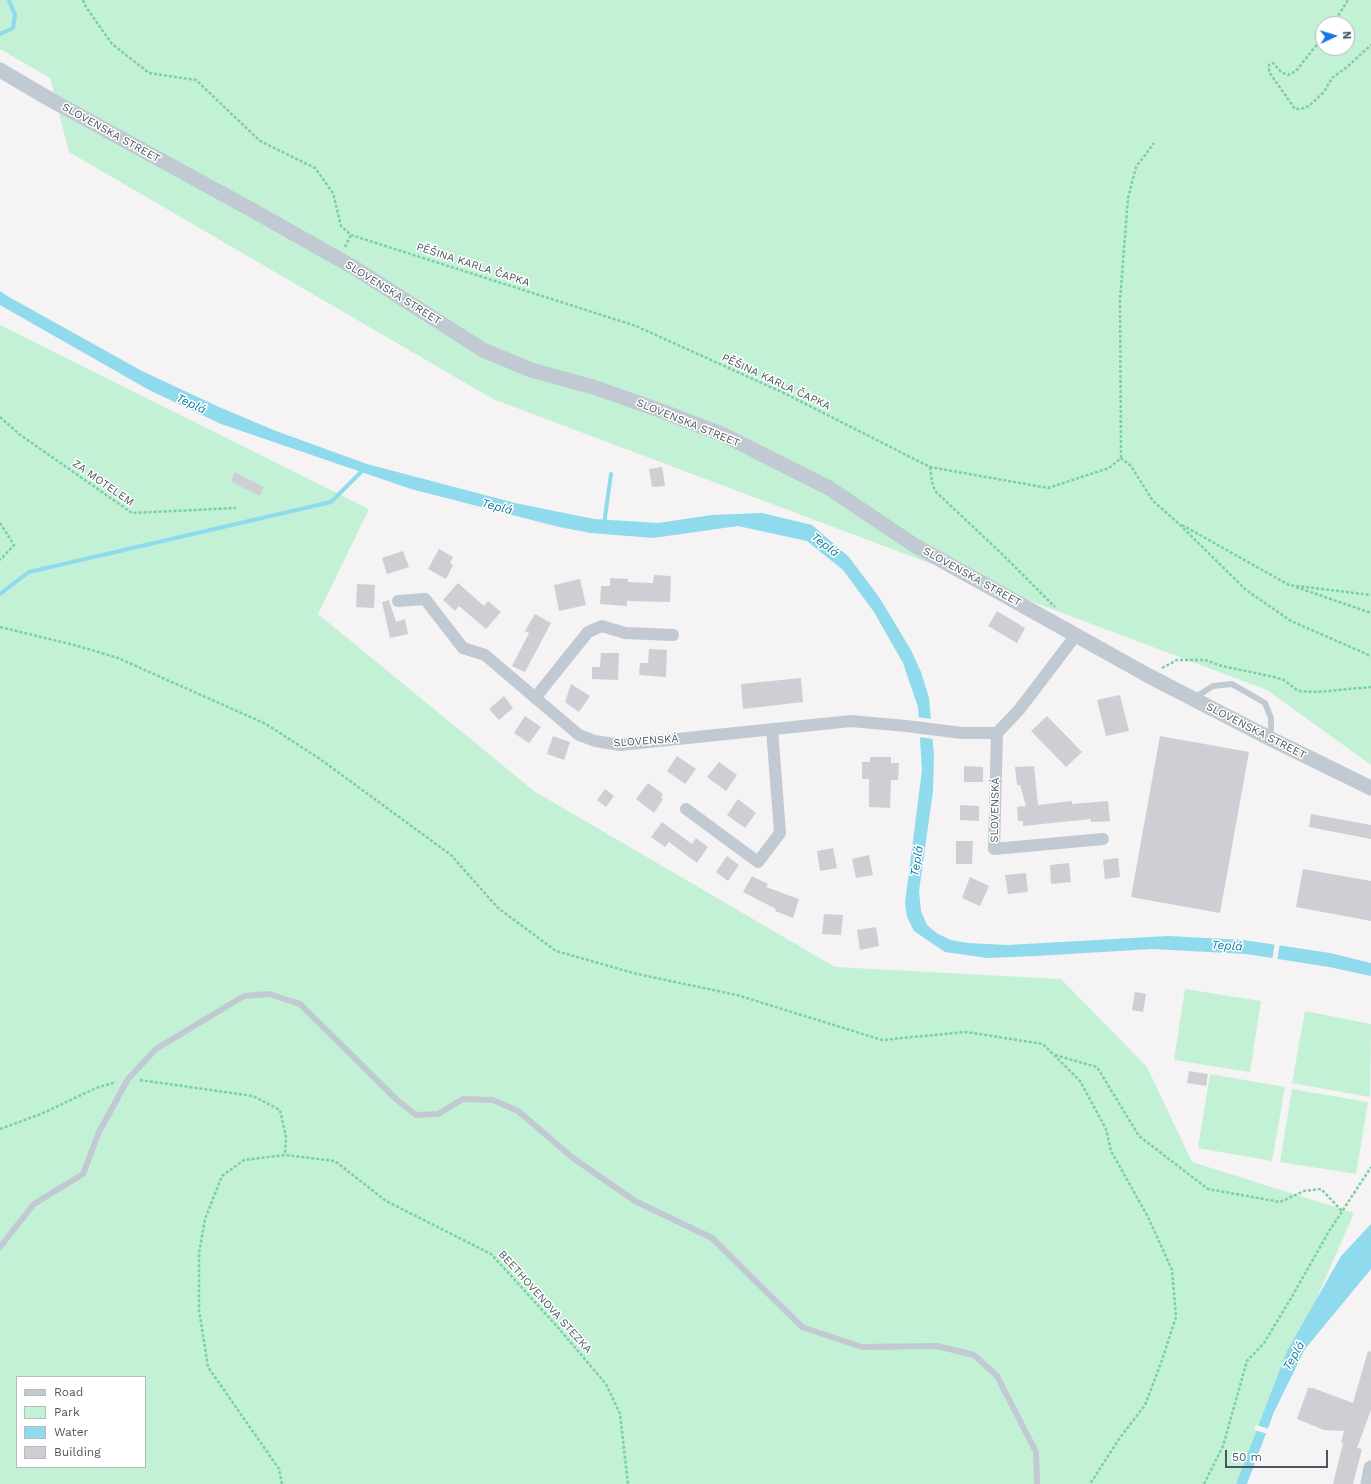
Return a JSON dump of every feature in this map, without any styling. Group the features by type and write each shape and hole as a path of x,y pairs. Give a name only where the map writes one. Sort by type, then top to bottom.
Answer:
{"street":[{"name":"SLOVENSKA STREET","path":"0,70 51,100 353,267 483,350 531,370 593,387 637,402 724,436 829,488 914,545 1149,676 1271,739 1371,788"},
{"name":"SLOVENSKÁ","path":"398,601 425,599 463,648 485,655 579,735 595,741 620,745 851,721 962,733 997,733 994,849 1103,839"},
{"path":"535,698 588,632 602,626 625,633 673,636"},
{"path":"997,733 1019,710 1076,635"},
{"path":"686,809 758,862 780,833 772,729"},
{"path":"1368,1484 1371,1468"}],"lane":[{"path":"1193,699 1213,686 1232,684 1265,703 1271,718 1271,739"},
{"path":"0,1247 34,1204 83,1174 99,1132 128,1079 156,1049 244,996 269,994 300,1004 397,1100 416,1115 438,1114 463,1099 493,1100 518,1110 572,1158 635,1201 712,1238 802,1327 862,1347 937,1346 974,1355 997,1376 1036,1452 1037,1484"}],"path":[{"name":"PĚŠINA KARLA ČAPKA","path":"83,0 86,7 112,44 149,73 196,80 260,141 316,168 333,193 341,226 351,235 636,326 786,394 930,467 1048,488 1109,468 1121,458"},
{"path":"1338,16 1348,0"},
{"path":"1315,47 1296,71 1288,75 1281,72 1273,63 1269,65 1269,72 1295,108 1301,109 1309,106 1324,92 1332,78 1371,45"},
{"path":"1154,144 1136,167 1128,198 1120,300 1121,458 1131,466 1153,501 1178,523 1246,590 1291,621 1371,656"},
{"name":"ZA MOTELEM","path":"0,417 19,434 132,513 236,508"},
{"path":"930,467 935,491 1002,554 1060,612"},
{"path":"0,522 14,545 0,560"},
{"path":"1178,523 1289,585 1371,613"},
{"path":"1289,585 1371,595"},
{"path":"0,627 78,646 118,658 266,724 320,759 451,855 498,908 556,951 637,974 737,995 882,1040 966,1032 1043,1044 1080,1081 1106,1129 1111,1151 1148,1217 1172,1270 1176,1318 1145,1405 1119,1439 1090,1484"},
{"path":"1149,676 1176,660 1206,660 1222,666 1284,680 1298,691 1317,692 1371,687"},
{"path":"1054,1055 1097,1067 1139,1136 1208,1189 1280,1202 1304,1191 1321,1189 1342,1211"},
{"path":"0,1129 41,1114 96,1088 128,1079 145,1080 254,1096 280,1110 286,1137 285,1155"},
{"name":"BEETHOVENOVA STEZKA","path":"282,1484 279,1469 208,1367 199,1310 199,1253 205,1219 222,1176 244,1160 285,1155 335,1161 386,1202 491,1254 554,1323 606,1384 620,1414 628,1484"},
{"path":"1204,1484 1223,1446 1247,1361 1264,1343 1328,1233 1371,1167"}],"green space":[{"path":"0,0 1371,0 1371,765 1267,690 493,399 69,152 50,78 0,49"},
{"path":"0,325 369,509 318,614 534,791 835,967 1061,979 1147,1067 1192,1162 1354,1213 1236,1484 0,1484"},
{"path":"1185,989 1261,1001 1250,1072 1174,1060"},
{"path":"1305,1011 1371,1024 1370,1097 1292,1083"},
{"path":"1210,1074 1285,1087 1272,1161 1198,1148"},
{"path":"1292,1089 1368,1102 1356,1174 1280,1162"}],"water":[{"name":"Teplá","path":"0,291 142,371 219,407 276,431 367,464 515,503 594,519 658,523 712,515 762,513 812,525 849,557 879,597 911,650 921,672 929,698 934,756 933,791 919,891 921,911 927,925 938,934 951,940 968,943 1007,945 1168,936 1244,940 1330,953 1371,963 1371,976 1329,967 1246,954 1152,949 987,958 945,952 914,931 907,917 905,903 922,770 918,707 903,663 874,612 843,570 807,541 738,526 653,538 591,533 559,527 411,489 221,424 149,390 0,305"},
{"name":"Teplá","path":"1371,1224 1371,1269 1305,1349 1274,1412 1247,1484 1236,1484 1287,1351 1341,1256"}],"pier":[{"path":"917,717 932,719 934,739 918,737"},
{"path":"1275,943 1280,943 1277,961 1272,960"},
{"path":"1256,1425 1270,1429 1268,1434 1254,1430"}],"building":[{"path":"662,467 665,486 652,487 649,469"},
{"path":"235,472 264,487 260,496 231,482"},
{"path":"439,549 453,557 450,563 453,565 446,579 428,569"},
{"path":"403,551 409,567 387,574 382,558"},
{"path":"654,575 671,576 670,602 627,601 627,606 600,604 601,586 610,586 610,578 628,579 628,582 653,583"},
{"path":"580,579 586,605 559,611 554,585"},
{"path":"458,583 484,606 488,601 501,612 486,629 459,606 455,611 443,600"},
{"path":"357,584 375,585 374,608 356,607"},
{"path":"389,600 396,622 405,619 408,634 390,638 382,602"},
{"path":"997,611 1025,628 1017,643 988,626"},
{"path":"535,614 551,623 525,672 512,666 529,633 525,631"},
{"path":"649,649 667,650 666,677 639,675 640,663 648,663"},
{"path":"601,653 619,653 618,680 592,679 592,667 600,667"},
{"path":"801,678 803,702 743,709 741,684"},
{"path":"571,684 590,696 579,712 565,702"},
{"path":"1120,695 1129,731 1106,736 1097,700"},
{"path":"504,696 513,708 499,720 489,709"},
{"path":"525,716 541,727 529,743 514,733"},
{"path":"1047,716 1082,752 1066,767 1031,731"},
{"path":"553,736 570,742 564,760 547,754"},
{"path":"1160,736 1249,752 1220,913 1131,897"},
{"path":"677,756 696,769 685,784 667,771"},
{"path":"870,757 891,757 891,763 899,763 898,780 891,780 890,808 869,807 869,779 862,779 862,762 870,762"},
{"path":"719,762 737,775 726,791 707,777"},
{"path":"964,766 983,767 983,782 964,782"},
{"path":"1034,766 1038,805 1072,801 1072,804 1108,801 1110,821 1091,822 1091,819 1023,826 1023,821 1018,821 1017,807 1026,806 1020,785 1017,785 1015,767"},
{"path":"648,783 663,794 661,797 663,799 654,813 636,799"},
{"path":"605,789 614,796 606,807 597,800"},
{"path":"738,799 756,813 745,828 727,815"},
{"path":"960,805 979,806 979,821 960,820"},
{"path":"1311,814 1371,825 1371,839 1309,827"},
{"path":"662,822 692,844 696,838 708,847 697,863 669,842 665,847 651,837"},
{"path":"956,841 973,841 972,864 956,864"},
{"path":"833,848 837,868 820,871 817,851"},
{"path":"869,855 873,875 856,878 852,859"},
{"path":"727,856 739,865 728,881 716,872"},
{"path":"1118,858 1120,877 1105,879 1103,860"},
{"path":"1069,863 1071,882 1051,884 1050,865"},
{"path":"1303,869 1371,881 1371,921 1296,907"},
{"path":"1026,873 1028,892 1008,894 1005,875"},
{"path":"752,876 768,884 766,887 799,899 793,918 775,911 776,909 743,892"},
{"path":"970,877 989,886 980,906 962,898"},
{"path":"824,914 843,915 841,935 822,934"},
{"path":"876,927 879,946 860,950 857,930"},
{"path":"1135,992 1146,994 1143,1012 1132,1010"},
{"path":"1189,1071 1208,1074 1206,1086 1187,1083"},
{"path":"1368,1351 1371,1352 1371,1410 1357,1448 1362,1449 1353,1484 1333,1484 1343,1443 1341,1442 1344,1431 1324,1430 1297,1419 1308,1388 1313,1388 1353,1403"}],"waterway":[{"path":"0,34 13,28 15,15 9,0"},
{"path":"0,594 29,572 331,502 363,470"},
{"path":"604,524 611,474"}]}
